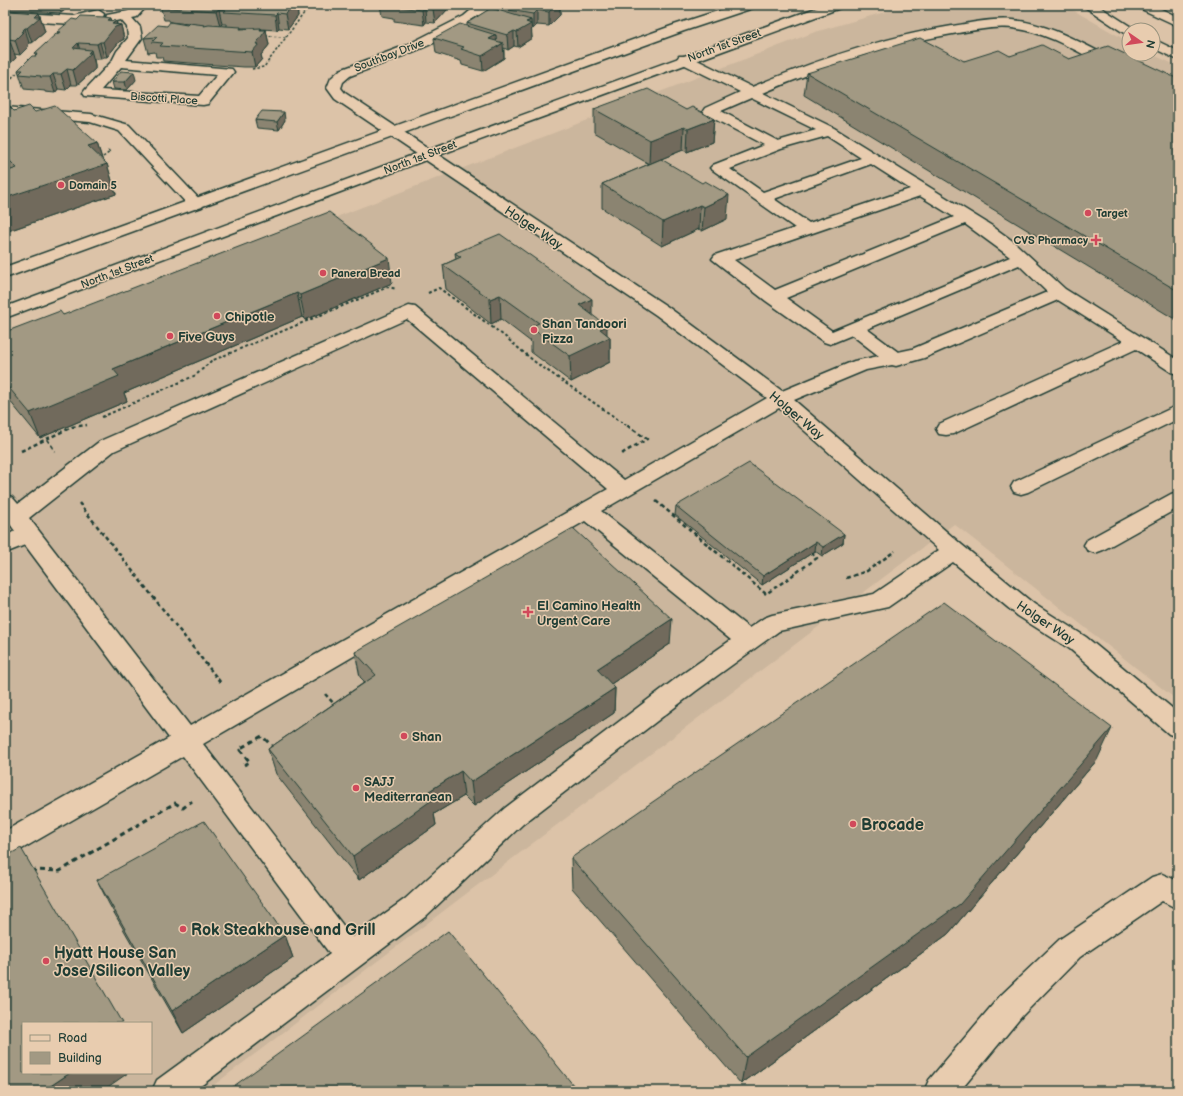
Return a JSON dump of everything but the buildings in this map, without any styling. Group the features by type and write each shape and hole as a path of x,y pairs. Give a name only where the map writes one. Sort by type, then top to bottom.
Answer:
{"main road":[{"path":"5,16 74,20 101,10 109,18 125,17 137,11 139,8 138,5"},
{"name":"Southbay Drive","path":"336,81 345,73 412,48 462,23 485,5"},
{"path":"5,273 394,133 679,28 749,5"},
{"name":"North 1st Street","path":"5,313 684,59 836,5"},
{"path":"1088,5 1121,25"},
{"path":"1143,5 1178,22"},
{"name":"Biscotti Place","path":"125,17 134,27 135,38 124,51 118,63 90,93 203,101 227,72"},
{"path":"776,146 710,111 751,92 835,59 879,44 941,31 998,23 1020,25 1040,31 1128,71"},
{"path":"1161,47 1178,56"},
{"path":"684,59 829,131 1008,246 1059,293 1178,368"},
{"path":"118,63 227,72"},
{"name":"Holger Way","path":"336,81 334,88 340,96 426,155 662,311 736,365 780,399 954,550 1026,610 1078,643 1178,727"},
{"path":"5,111 91,118 124,128 196,204"},
{"path":"807,228 718,168 776,146 829,131"},
{"path":"761,198 872,159"},
{"path":"921,190 720,259 830,338 853,327 1021,258"},
{"path":"772,297 966,218"},
{"path":"5,845 780,399 861,365 877,361 896,360 917,354 1059,293"},
{"path":"5,545 17,518 107,446 409,311 623,490"},
{"path":"853,327 896,360"},
{"path":"946,429 1137,342"},
{"path":"1021,487 1178,410"},
{"path":"1095,545 1178,499"},
{"path":"586,511 748,641"},
{"path":"17,518 350,957"},
{"path":"168,1091 416,908 514,816 687,684 772,624 880,601 954,550"},
{"path":"940,1091 1011,1006 1070,948 1162,886 1178,896"}],"path":[{"path":"227,72 264,67 310,5"},
{"path":"263,36 286,38"},
{"path":"5,84 22,68"},
{"path":"99,418 196,375 211,361 276,333 388,287 404,290"},
{"path":"427,294 439,288 503,334 535,362 647,438 622,453 629,457"},
{"path":"21,451 72,427 85,425 92,422"},
{"path":"78,501 221,683"},
{"path":"656,501 770,598"},
{"path":"842,580 867,571 894,551"},
{"path":"766,594 817,558 812,553"},
{"path":"322,690 339,710"},
{"path":"29,870 60,871 176,803 183,808 250,762 239,749 262,736 276,750"}],"shaded area":[{"path":"917,5 1064,5 1121,37 1121,62 1161,62 1161,58 1178,66 1178,701 954,524 206,1091 5,1091 5,345 815,32 892,10"}],"place":[{"name":"Domain 5","path":"61,185"},
{"name":"Target","path":"1088,213"},
{"name":"CVS Pharmacy","path":"1096,240"},
{"name":"Panera Bread","path":"323,273"},
{"name":"Chipotle","path":"217,316"},
{"name":"Shan Tandoori Pizza","path":"534,330"},
{"name":"Five Guys","path":"170,336"},
{"name":"El Camino Health Urgent Care","path":"528,612"},
{"name":"Shan","path":"404,736"},
{"name":"SAJJ Mediterranean","path":"356,788"},
{"name":"Brocade","path":"853,824"},
{"name":"Rok Steakhouse and Grill","path":"183,929"},
{"name":"Hyatt House San Jose/Silicon Valley","path":"46,961"}]}
